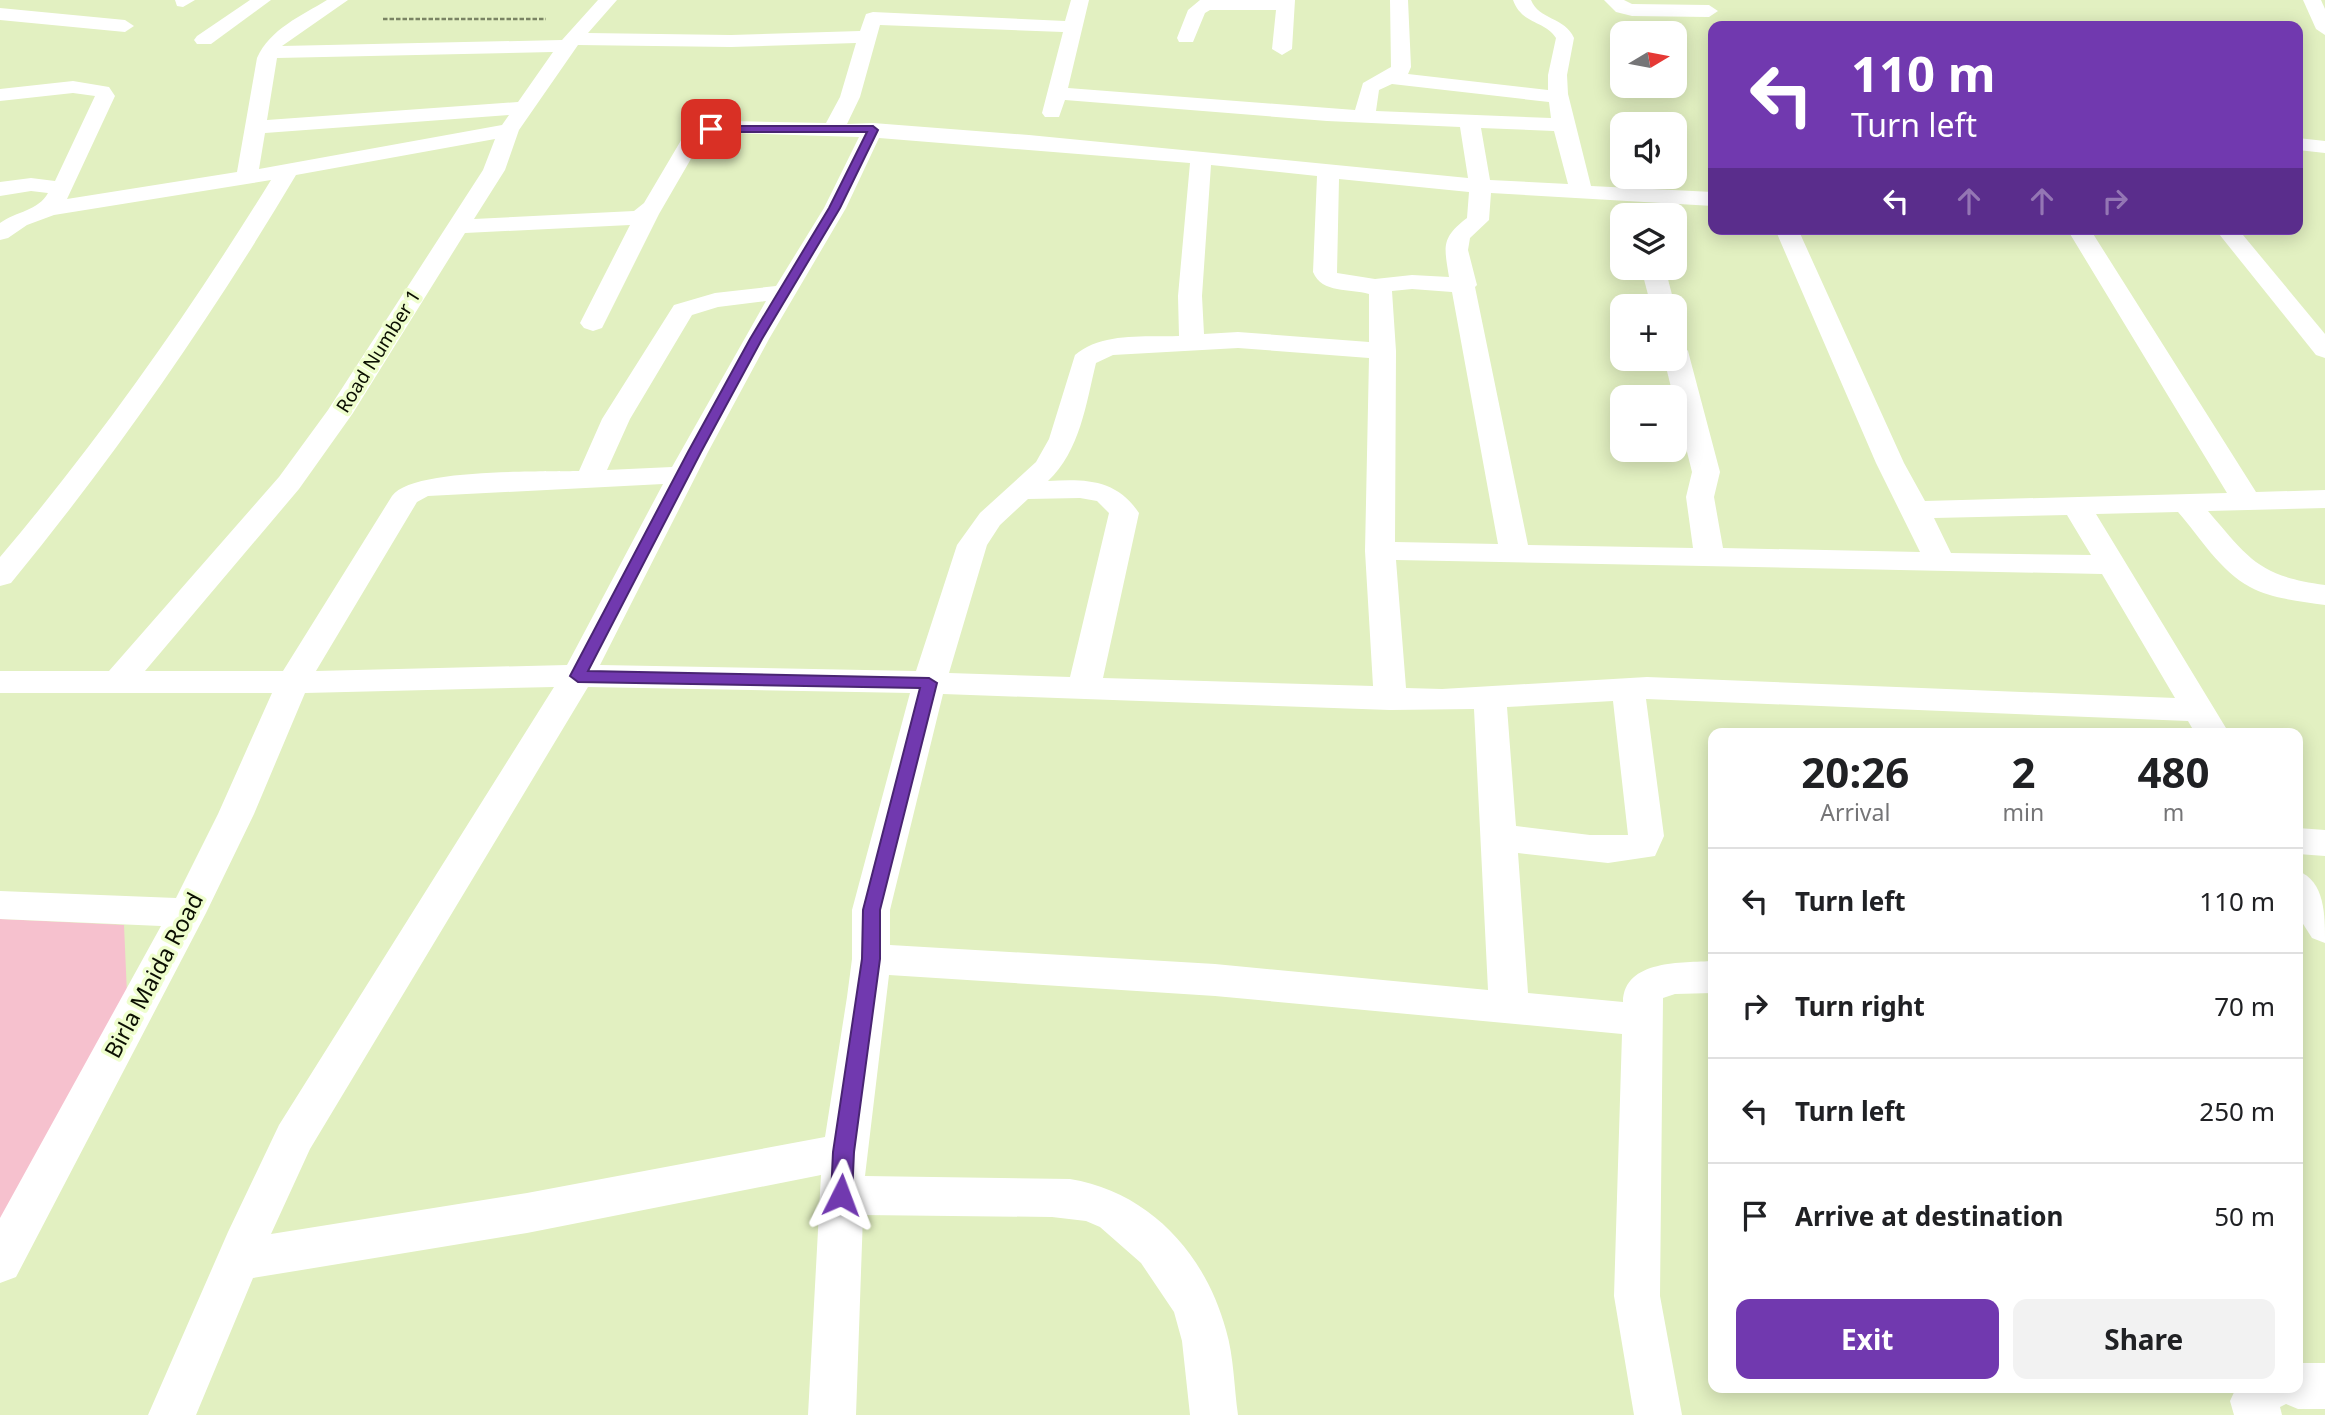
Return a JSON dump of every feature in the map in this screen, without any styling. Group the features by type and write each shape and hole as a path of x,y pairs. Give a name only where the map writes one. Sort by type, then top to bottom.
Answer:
{"street":[{"path":"204,40 262,0"},
{"path":"247,177 270,52 279,40 338,0"},
{"name":"Road Number 1","path":"118,682 289,483 340,413 494,170 509,130 576,35 608,0"},
{"path":"834,128 850,97 878,0"},
{"path":"1044,141 1080,0"},
{"path":"1364,117 1370,87 1374,82 1399,73 1401,67 1399,0"},
{"path":"1522,0 1534,17 1560,30 1565,36 1566,45 1558,66 1559,97 1582,193"},
{"path":"1613,0 1622,8 1632,10 1709,11"},
{"path":"2312,0 2324,27"},
{"path":"1186,38 1196,10 1206,4 1286,3 1282,49"},
{"path":"0,14 125,26"},
{"path":"270,52 576,35 731,40 869,28 1072,27"},
{"path":"1391,78 1559,97"},
{"path":"0,96 73,87 102,91 105,96 55,200"},
{"path":"1057,93 1364,117 1564,125"},
{"path":"255,128 526,108"},
{"path":"1470,121 1480,187 1478,220 1459,235 1457,241 1515,554"},
{"path":"593,323 648,213 690,141 698,134 711,129 834,128 1044,141 1480,187 1582,193 1628,203"},
{"path":"0,233 55,200 247,177 509,130"},
{"path":"172,1415 294,1138 578,676 683,475 784,292 835,208 873,130"},
{"path":"2303,145 2325,148"},
{"path":"1192,344 1190,296 1201,158"},
{"path":"0,576 56,509 222,279 288,170"},
{"path":"1328,171 1325,272 1333,281 1375,286 1412,282 1465,285"},
{"path":"0,189 54,186 55,200"},
{"path":"1662,203 1708,199"},
{"path":"456,227 621,220 648,213"},
{"path":"1789,235 1890,463 1939,560"},
{"path":"2082,235 2248,503"},
{"path":"2231,235 2325,350"},
{"path":"1375,286 1381,293 1380,551 1390,699"},
{"path":"589,478 616,419 683,310 715,300 784,292"},
{"path":"832,1415 842,1173 871,959 872,910 929,683 972,545 990,519 1047,467 1063,439 1084,360 1092,353 1111,347 1262,341 1382,351"},
{"path":"1680,371 1706,472 1700,497 1710,557"},
{"name":"Birla Maida Road","path":"0,1262 187,913 236,814 293,682 406,496 421,488 443,485 683,475"},
{"path":"1023,491 1091,490 1109,494 1119,502 1124,513 1084,688"},
{"path":"1916,510 2325,499"},
{"path":"2187,504 2242,565 2260,579 2288,589 2325,596"},
{"path":"2077,507 2206,722"},
{"path":"1380,551 2112,565"},
{"path":"0,682 293,682 578,676 929,683 1390,699 1490,697 1628,689 1732,689 2206,722"},
{"path":"1500,837 1604,849 1626,850 1642,846 1646,836 1628,689"},
{"path":"1490,697 1509,1007"},
{"path":"2303,841 2325,843"},
{"path":"2303,893 2325,929"},
{"path":"0,905 187,913"},
{"path":"871,959 1215,980 1642,1020"},
{"path":"1658,1415 1637,1296 1637,1218 1643,1119 1643,993 1648,986 1658,981 1708,977"},
{"path":"238,1260 527,1213 842,1173 1084,1201 1115,1212 1144,1234 1167,1260 1202,1329 1214,1415"},
{"path":"2303,1386 2325,1386"},
{"path":"2258,1393 2254,1401 2258,1415"}],"path":[{"path":"383,19 576,35"}],"shaded area":[{"path":"0,919 124,925 127,994 0,1236"}],"route":[{"path":"711,129 729,127 873,130 835,208 756,339 694,452 578,676 929,683 872,910 867,997 844,1152 841,1195"}]}
